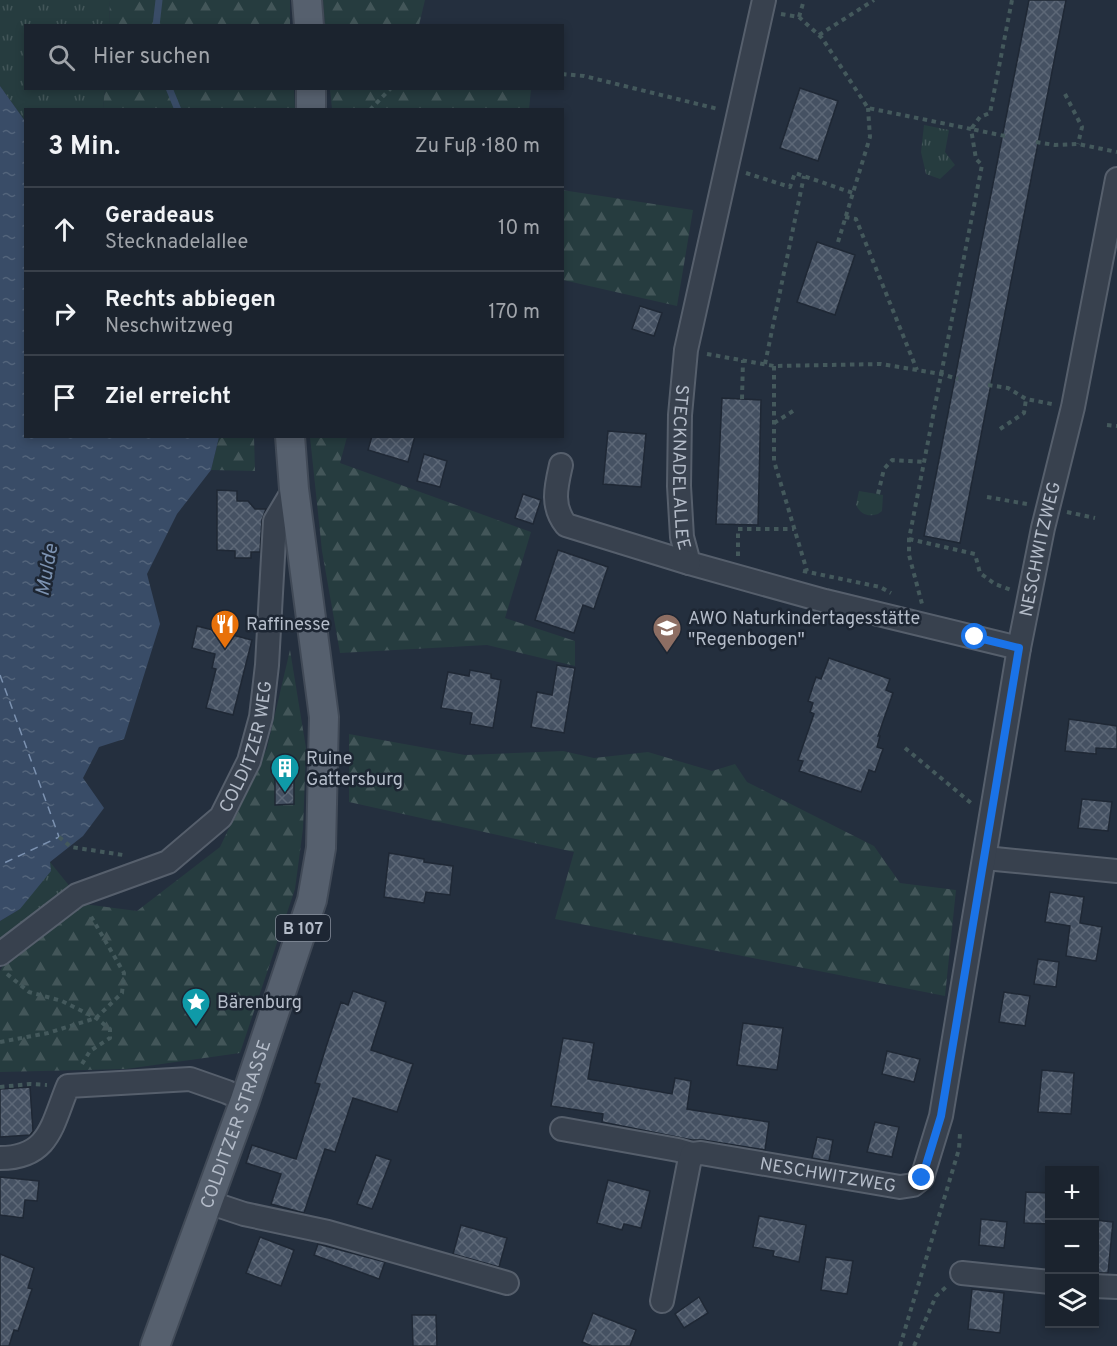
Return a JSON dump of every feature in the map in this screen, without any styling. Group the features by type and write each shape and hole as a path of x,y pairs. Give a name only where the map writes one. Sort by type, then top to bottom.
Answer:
{"main road":[{"path":"307,0 309,24"},
{"path":"311,90 311,108"},
{"name":"COLDITZER STRASSE","path":"155,1346 245,1100 312,900 321,848 324,717 294,489 290,438"}],"street":[{"name":"STECKNADELALLEE","path":"763,5 686,350 680,415 679,486 682,537 689,563 815,598 1019,648"},
{"name":"NESCHWITZWEG","path":"692,1154 701,1153 900,1187 913,1185 922,1178 941,1116 1019,648 1043,528 1073,407 1117,179"},
{"path":"561,465 555,501 556,509 566,525 689,563"},
{"name":"COLDITZER WEG","path":"0,954 77,895 168,862 221,817 249,761 261,717 267,665 275,521 294,489"},
{"path":"985,858 1117,871"},
{"path":"0,1158 17,1158 36,1149 46,1140 68,1086 190,1079 245,1100"},
{"path":"562,1129 692,1154 662,1301"},
{"path":"208,1202 244,1214 308,1227 507,1283"},
{"path":"962,1273 1045,1281"},
{"path":"1099,1286 1117,1287"}],"path":[{"path":"799,17 804,0"},
{"path":"819,34 874,0"},
{"path":"924,610 909,555 909,539 982,165 976,159 971,129 980,117 990,113 1012,0"},
{"path":"763,5 799,17 819,34 868,108 870,137 838,242"},
{"path":"564,74 584,76 739,114"},
{"path":"372,108 390,90"},
{"path":"1065,94 1082,127 1078,144"},
{"path":"868,108 1005,136"},
{"path":"1036,142 1055,146 1078,144 1117,152"},
{"path":"726,170 745,173 790,187 795,173 853,193"},
{"path":"765,364 804,176"},
{"path":"845,217 856,219 917,370"},
{"path":"686,350 774,366 881,364 941,374 958,380"},
{"path":"742,399 743,360"},
{"path":"774,366 774,461 807,571"},
{"path":"988,385 1008,388 1026,399 1073,407"},
{"path":"1000,429 1024,413 1026,399"},
{"path":"774,423 793,411"},
{"path":"1107,425 1117,426"},
{"path":"878,494 884,469 892,460 924,462"},
{"path":"738,559 738,529 794,529"},
{"path":"909,539 975,555 980,573 995,584 1029,597"},
{"path":"905,748 976,808"},
{"path":"59,837 71,848"},
{"path":"0,1042 48,1033 96,1018 122,993 124,974 77,895"},
{"path":"0,968 29,992 62,1001 96,1018 110,1029 110,1038 90,1051 68,1086 30,1084 0,1087"},
{"path":"900,1346 959,1149 961,1128"},
{"path":"914,1346 936,1296"}],"green space":[{"path":"0,0 110,0 109,24 24,24 24,90 105,90 103,108 24,108 24,120 0,86"},
{"path":"110,0 290,0 290,24 109,24"},
{"path":"323,0 425,0 419,24 325,24"},
{"path":"105,90 294,90 295,108 103,108"},
{"path":"330,90 531,90 529,108 332,108"},
{"path":"924,125 949,130 945,152 955,165 940,179 926,174 921,152"},
{"path":"564,190 693,210 677,306 564,280"},
{"path":"219,438 254,438 255,471 211,470"},
{"path":"310,438 347,438 340,463 531,532 505,618 575,641 575,666 487,645 340,653 322,551"},
{"path":"859,491 883,495 882,511 871,515 860,511 856,505"},
{"path":"290,650 306,748 303,829 295,889 240,1053 126,1069 0,1072 0,971 6,961 84,904 137,911 220,847 267,748"},
{"path":"349,734 465,755 563,751 594,758 648,752 712,771 735,764 747,782 874,846 900,883 956,890 945,996 555,919 574,852 349,802"},
{"path":"50,862 84,904 6,961 0,956 0,921 20,909"}],"water":[{"name":"Mulde","path":"0,86 24,120 24,438 219,438 211,470 177,514 147,574 160,624 124,739 99,747 83,778 104,808 83,836 50,862 51,871 20,909 0,921"}],"building":[{"path":"1029,0 1066,0 960,543 924,536"},
{"path":"800,88 838,101 818,161 780,148"},
{"path":"817,242 855,255 835,315 797,302"},
{"path":"640,306 662,313 654,336 632,329"},
{"path":"722,398 761,400 758,525 716,524"},
{"path":"608,431 646,434 641,487 603,484"},
{"path":"371,438 414,438 408,462 368,450"},
{"path":"424,454 447,461 440,487 417,481"},
{"path":"217,490 237,491 237,501 248,501 255,509 266,509 262,520 260,552 251,552 251,558 235,558 235,551 217,550"},
{"path":"523,494 541,500 533,524 515,518"},
{"path":"558,550 608,567 594,609 583,605 574,633 535,620"},
{"name":"Raffinesse","path":"197,626 252,640 233,715 206,708 216,669 212,668 215,654 192,648"},
{"path":"829,658 890,679 886,690 893,693 878,736 880,736 877,747 883,749 875,772 869,770 861,792 799,771 803,761 798,760 814,714 810,712 813,703 808,701 816,677 821,679"},
{"path":"557,665 575,668 564,733 531,727 537,692 552,695"},
{"path":"470,670 491,674 491,678 501,680 493,728 470,724 472,713 441,708 448,672 469,676"},
{"path":"1069,719 1117,726 1117,749 1096,748 1096,754 1065,751"},
{"name":"Ruine Gattersburg","path":"275,778 294,778 294,804 275,805"},
{"path":"1082,799 1112,802 1108,831 1078,828"},
{"path":"389,853 424,859 424,862 453,866 450,895 426,892 424,903 384,897"},
{"path":"1050,892 1084,897 1080,923 1102,927 1096,961 1066,956 1070,926 1045,922"},
{"path":"1038,959 1059,962 1056,987 1034,984"},
{"path":"353,991 386,1002 371,1050 413,1064 397,1112 353,1098 335,1152 325,1149 304,1213 271,1204 281,1174 246,1163 252,1145 296,1159 320,1084 315,1083 341,1002 348,1005"},
{"path":"1004,992 1030,996 1025,1026 999,1022"},
{"path":"743,1023 783,1028 777,1070 737,1065"},
{"path":"563,1038 594,1043 588,1079 672,1094 675,1078 691,1081 687,1109 769,1122 765,1150 692,1140 602,1122 603,1114 551,1106"},
{"path":"887,1051 920,1059 914,1082 882,1074"},
{"path":"1042,1070 1074,1073 1071,1114 1038,1112"},
{"path":"30,1087 33,1131 30,1135 0,1137 0,1089"},
{"path":"875,1122 899,1127 892,1157 867,1152"},
{"path":"817,1137 833,1140 829,1161 812,1158"},
{"path":"376,1155 391,1160 372,1209 357,1204"},
{"path":"0,1177 39,1181 37,1201 25,1200 23,1218 0,1215"},
{"path":"608,1180 650,1191 641,1228 624,1224 622,1230 597,1223"},
{"path":"1026,1192 1045,1193 1045,1224 1024,1223"},
{"path":"759,1216 806,1225 799,1262 773,1256 774,1251 753,1247"},
{"path":"981,1219 1007,1222 1004,1248 979,1245"},
{"path":"1099,1220 1113,1222 1108,1273 1099,1273"},
{"path":"461,1225 507,1238 499,1267 453,1254"},
{"path":"260,1237 294,1250 281,1286 246,1273"},
{"path":"318,1244 385,1262 379,1279 314,1255"},
{"path":"0,1254 34,1268 28,1288 32,1289 18,1331 14,1330 9,1346 0,1346"},
{"path":"826,1257 853,1261 847,1294 821,1290"},
{"path":"972,1289 1004,1293 1000,1333 968,1329"},
{"path":"699,1297 708,1313 684,1328 675,1314"},
{"path":"593,1313 636,1330 630,1346 592,1346 582,1342"},
{"path":"412,1315 436,1315 437,1346 413,1346"}],"waterway":[{"path":"156,24 159,0"},
{"path":"170,90 177,108"}],"ferry route":[{"path":"0,675 59,837 0,865"}],"place":[{"name":"Raffinesse","path":"225,650"},
{"name":"AWO Naturkindertagesstätte \"Regenbogen\"","path":"667,654"},
{"name":"Ruine Gattersburg","path":"285,794"},
{"name":"Bärenburg","path":"196,1028"}],"route":[{"path":"922,1178 941,1116 1019,648 975,637"}]}
